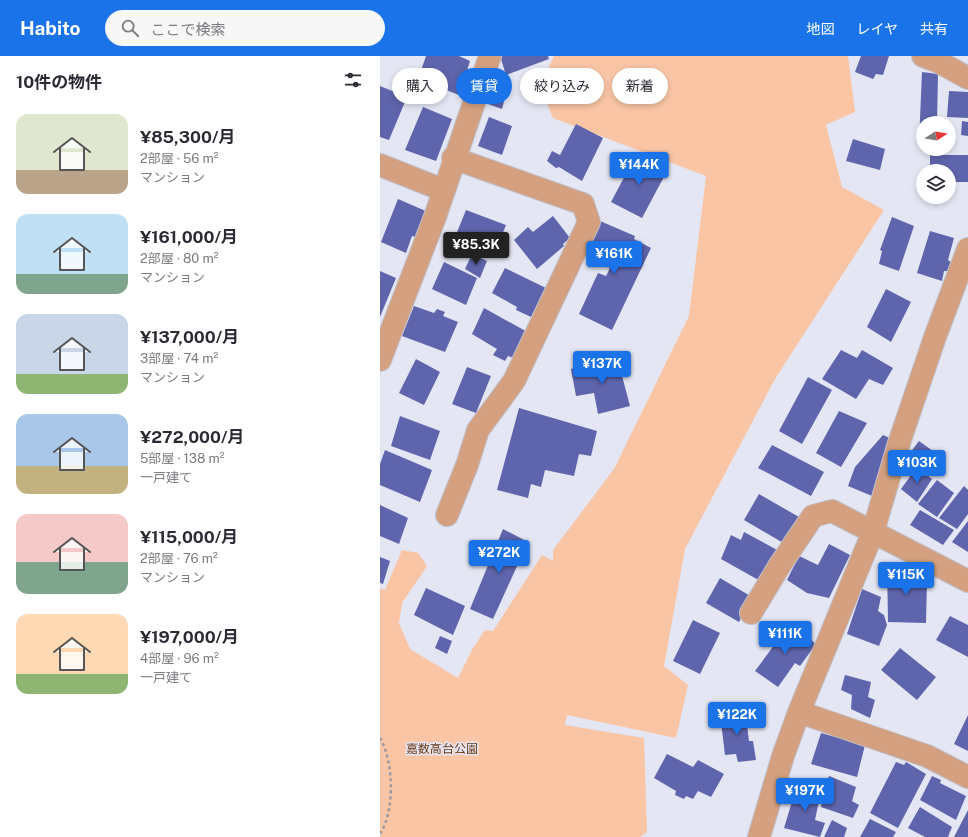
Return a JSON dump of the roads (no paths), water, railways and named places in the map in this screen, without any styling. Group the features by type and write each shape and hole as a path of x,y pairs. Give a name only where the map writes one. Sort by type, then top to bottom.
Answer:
{"street":[{"path":"381,353 435,217 453,158 490,56"},
{"path":"923,56 939,62 968,78"},
{"path":"447,515 467,465 478,430 514,381 589,222 583,204 453,158"},
{"path":"380,165 443,190"},
{"path":"759,837 783,756 799,712 873,532 905,425 935,337 968,249"},
{"path":"751,613 780,565 813,516 832,511 968,581"},
{"path":"799,712 927,756 968,776"}],"park label":[{"name":"嘉数高台公園","path":"442,749"}]}
